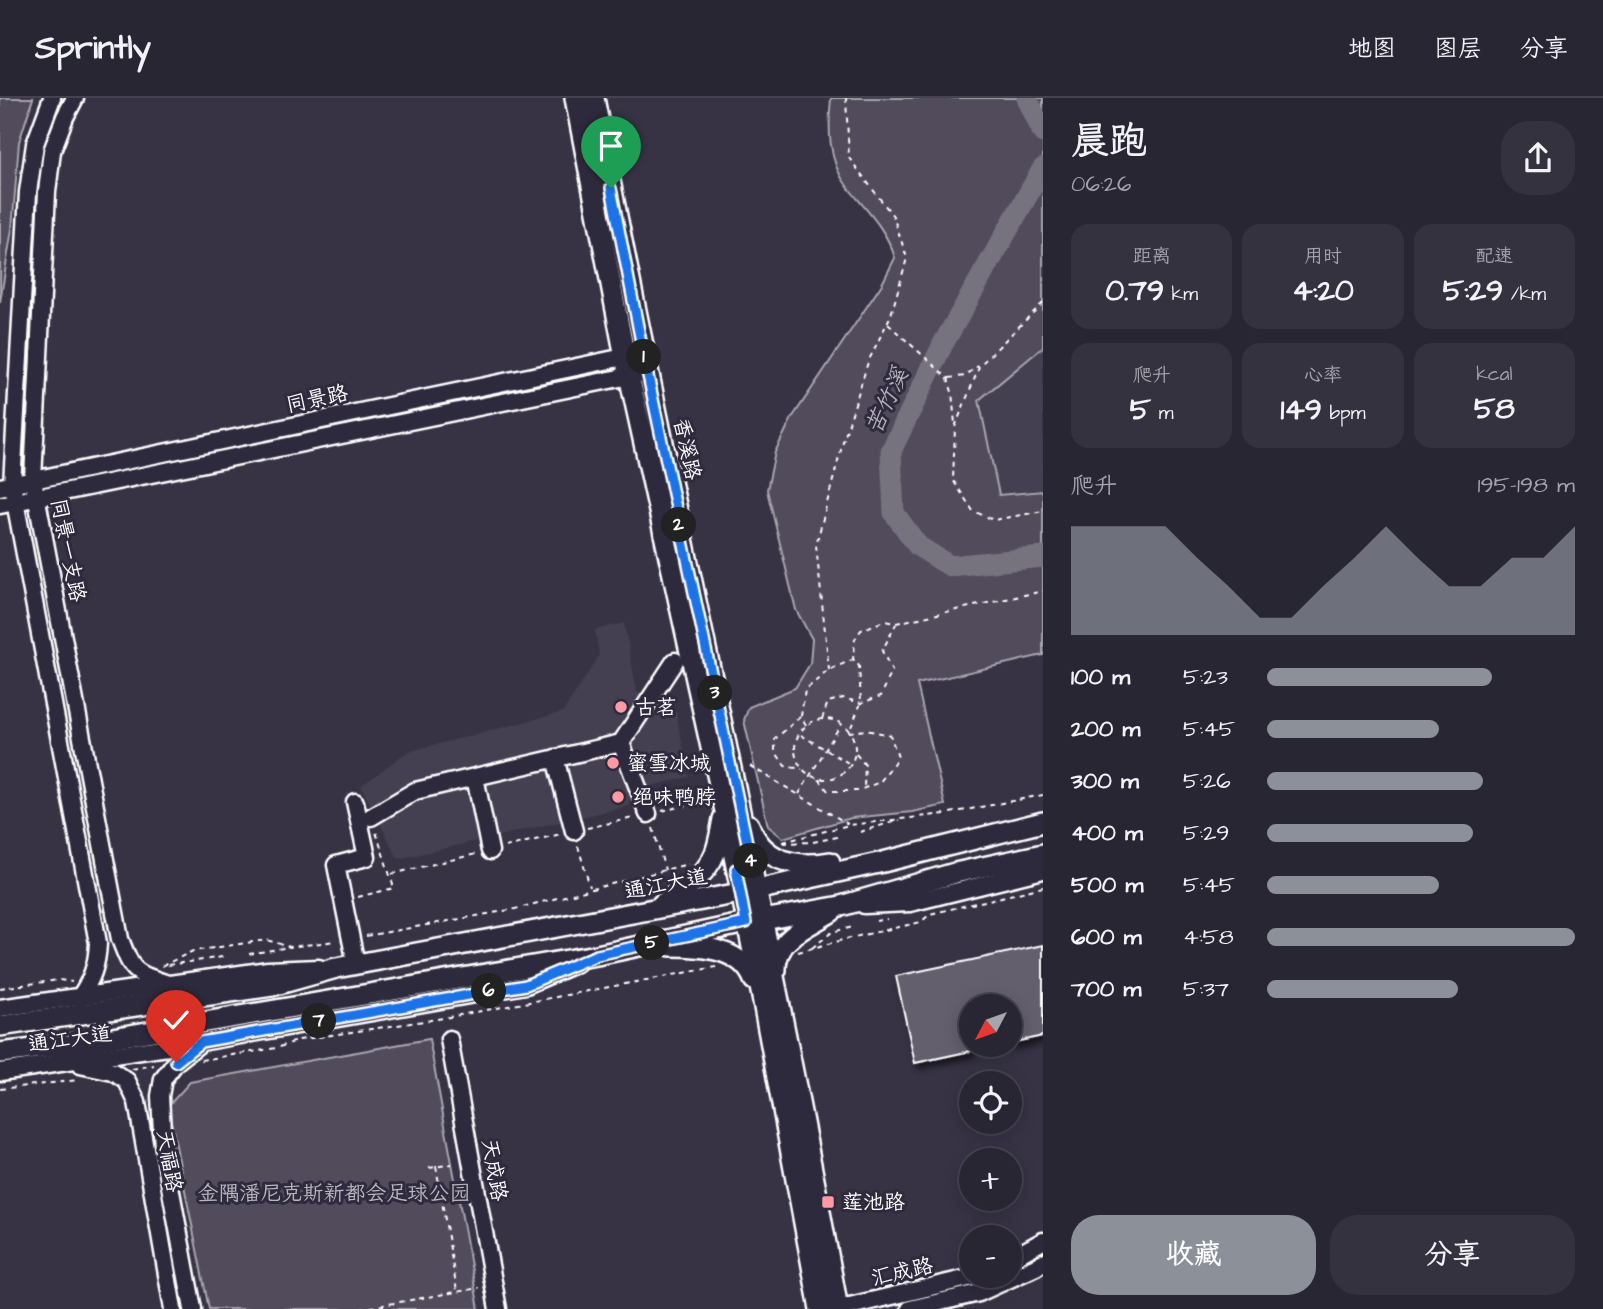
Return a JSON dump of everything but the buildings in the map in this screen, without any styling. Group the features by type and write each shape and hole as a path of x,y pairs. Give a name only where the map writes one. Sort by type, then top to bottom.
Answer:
{"main road":[{"name":"香溪路","path":"575,98 735,789 748,891"},
{"name":"香溪路","path":"594,98 636,364 725,811 748,891"},
{"path":"735,789 752,834 763,848 774,856 793,864 808,866 854,859 883,862"},
{"path":"652,911 687,888 704,871 715,854 725,811"},
{"name":"通江大道","path":"0,1026 272,986 356,964 748,891 883,862 1043,822"},
{"name":"通江大道","path":"0,1054 77,1044 597,955 754,921 841,906 955,873 1043,854"},
{"path":"748,891 838,1309"},
{"path":"820,1309 770,1001 779,950 790,937 841,906"},
{"path":"639,946 707,948 740,959 770,1001"}],"street":[{"name":"同景一支路","path":"75,98 51,151 33,479 120,939 130,964 138,974 168,984"},
{"name":"同景一支路","path":"49,99 35,144 28,192 6,486 98,943 97,965 84,991"},
{"name":"同景路","path":"6,486 636,364"},
{"path":"8,504 636,364"},
{"path":"371,817 415,791 621,743 675,661"},
{"path":"621,743 649,814"},
{"path":"555,758 574,831"},
{"path":"475,777 490,850"},
{"path":"355,802 367,857 336,865 356,964"},
{"name":"通江大道","path":"841,906 910,902 1043,870"},
{"name":"通江大道","path":"0,1072 201,1042 526,985 597,955"},
{"name":"通江大道","path":"0,1009 84,991 168,984 268,970 336,968"},
{"name":"天成路","path":"449,1039 498,1309"},
{"name":"天福路","path":"193,1309 163,1149 160,1096 163,1079 176,1062 201,1042"},
{"name":"天福路","path":"71,1063 113,1072 127,1081 137,1102 173,1309"},
{"path":"1022,1252 1043,1241"},
{"name":"汇成路","path":"910,1309 979,1293 1043,1262"},
{"name":"汇成路","path":"838,1309 959,1280"}],"path":[{"path":"830,670 816,545 842,442 868,362 887,323 906,258 893,216 849,158 846,98"},
{"path":"948,378 965,376 980,365 1043,303"},
{"path":"887,323 948,378 955,427 953,480 972,511 994,520 1043,511"},
{"path":"955,427 980,365"},
{"path":"849,732 862,703 859,666 853,659 855,639 861,630 884,621 896,623 1043,591"},
{"path":"822,719 828,702 842,698 862,703 881,696 892,671 882,651 896,623"},
{"path":"806,726 801,716 805,690 830,670 853,659"},
{"path":"801,716 775,739 775,751 785,766 803,770 819,779 828,791 857,791 880,782 898,757 890,735 866,730 849,732"},
{"path":"803,770 795,753 799,734 806,726 822,719 841,724 849,732 855,746 851,764 838,777 819,779"},
{"path":"799,795 841,724"},
{"path":"799,734 851,764"},
{"path":"855,753 865,765 864,788"},
{"path":"750,766 849,825"},
{"path":"837,837 813,842 779,843 849,825 945,814 1043,795"},
{"path":"392,874 700,802"},
{"path":"649,814 665,870"},
{"path":"344,900 394,888 392,874 371,817"},
{"path":"860,832 903,818"},
{"path":"574,831 591,889"},
{"path":"249,954 351,939 515,909 692,863 704,871"},
{"path":"876,921 887,919"},
{"path":"811,948 832,932 853,927"},
{"path":"223,957 164,966 192,951 267,940 290,947"},
{"path":"0,988 59,980 84,991"},
{"path":"429,1168 452,1164"},
{"path":"436,1167 457,1292"},
{"path":"360,1309 493,1285"}],"shaded area":[{"path":"1043,347 1043,491 999,496 979,400"},
{"path":"624,623 637,692 676,712 689,777 630,791 629,806 398,859 361,786 407,752 563,712 599,656 595,630"}],"green space":[{"path":"0,98 33,98 19,142 12,229 0,302"},
{"path":"831,98 1043,98 1043,347 979,400 999,495 1043,491 1043,655 917,684 945,805 912,812 851,818 783,838 768,826 744,720 749,707 795,688 810,664 812,639 796,610 767,490 775,452 792,418 882,284 895,258 881,228 847,186 836,166 830,132"},
{"name":"金隅潘尼克斯新都会足球公园","path":"429,1039 479,1309 209,1309 168,1106 190,1082"}],"waterway":[{"name":"苦竹溪","path":"1027,98 1043,133"},
{"name":"苦竹溪","path":"1043,168 943,344 891,451 894,513 918,546 950,566 1043,557"}],"place":[{"name":"古茗","path":"621,707"},
{"name":"蜜雪冰城","path":"613,763"},
{"name":"绝味鸭脖","path":"618,797"},
{"name":"莲池路","path":"828,1202"}],"route":[{"path":"176,1062 201,1042 526,985 597,955 746,923 736,869 752,866 611,188"}]}
